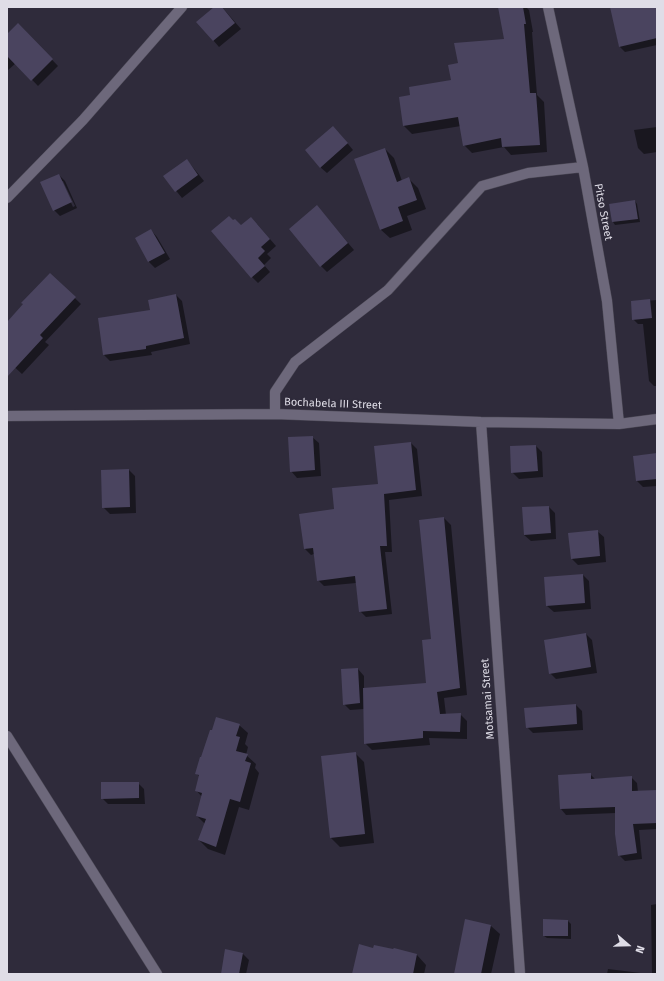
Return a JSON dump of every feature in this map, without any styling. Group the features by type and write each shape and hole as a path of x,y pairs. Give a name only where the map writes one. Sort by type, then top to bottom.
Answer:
{"street":[{"path":"7,198 83,120 182,7"},
{"name":"Pitso Street","path":"548,7 583,167 607,301 619,424"},
{"path":"275,414 275,392 295,362 388,290 482,186 528,173 583,167"},
{"name":"Bochabela III Street","path":"7,416 275,414 481,422 619,424 657,419"},
{"name":"Motsamai Street","path":"481,422 520,974"},
{"path":"7,736 157,974"}],"building":[{"path":"214,7 222,7 235,23 213,41 196,22"},
{"path":"498,7 523,7 526,24 524,24 530,93 536,93 540,145 502,147 501,138 463,146 458,117 403,126 399,97 410,95 409,87 451,80 448,65 458,63 454,43 504,39"},
{"path":"610,7 657,7 657,38 619,47"},
{"path":"18,23 53,59 31,81 7,56 7,34"},
{"path":"333,126 348,143 320,168 305,150"},
{"path":"385,148 397,182 409,177 417,200 398,207 403,221 380,230 354,159"},
{"path":"187,159 198,175 175,192 163,176"},
{"path":"59,174 72,202 53,211 40,182"},
{"path":"635,200 638,219 612,222 609,204"},
{"path":"317,205 348,243 320,267 289,229"},
{"path":"229,216 241,225 251,217 270,239 261,247 265,251 258,258 265,266 251,278 211,231"},
{"path":"151,229 165,253 148,262 135,238"},
{"path":"50,273 76,297 40,335 43,338 7,377 7,322 23,304 21,303"},
{"path":"176,294 184,338 146,346 146,349 103,355 98,318 150,310 148,300"},
{"path":"650,299 652,318 632,320 631,301"},
{"path":"313,436 315,470 290,472 288,437"},
{"path":"411,442 416,490 384,494 387,546 380,546 387,609 359,612 355,576 317,581 313,548 304,549 299,514 334,509 332,488 378,484 374,446"},
{"path":"536,445 538,471 511,473 510,446"},
{"path":"657,453 657,479 636,481 633,456"},
{"path":"129,469 130,507 102,508 101,470"},
{"path":"549,506 551,533 524,535 522,507"},
{"path":"444,517 460,688 437,692 440,714 461,713 460,732 423,731 423,738 364,744 363,688 426,683 422,640 431,639 419,520"},
{"path":"598,530 600,556 571,559 568,533"},
{"path":"583,574 585,603 546,606 544,577"},
{"path":"586,633 591,667 549,674 544,640"},
{"path":"358,668 360,703 343,705 341,669"},
{"path":"576,704 577,724 526,728 524,708"},
{"path":"216,717 240,724 236,736 240,737 236,751 248,754 245,761 251,763 240,802 230,799 216,847 198,840 206,819 196,816 202,793 195,791 199,775 195,774"},
{"path":"356,752 365,834 330,838 321,756"},
{"path":"591,773 591,779 632,776 632,791 657,790 657,823 633,824 637,853 618,856 615,834 615,807 560,809 558,775"},
{"path":"101,782 139,782 139,798 101,799"},
{"path":"465,919 491,925 481,974 454,974"},
{"path":"543,919 568,920 568,936 543,936"},
{"path":"359,944 373,948 374,945 394,948 417,954 413,974 352,974"},
{"path":"225,949 243,953 239,974 221,974"}]}
